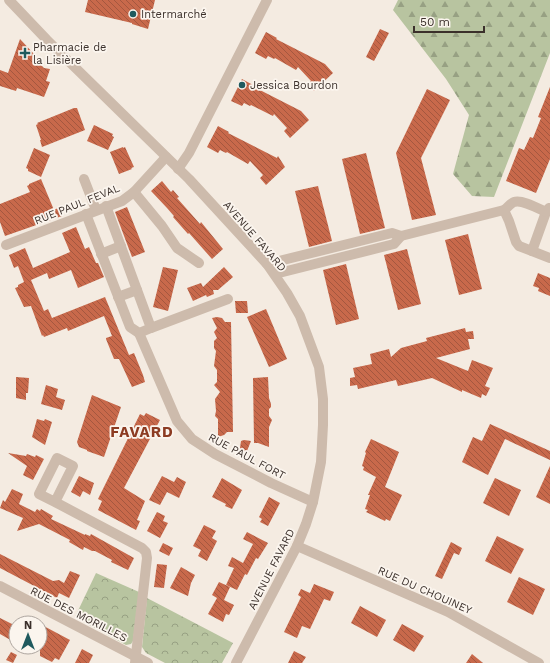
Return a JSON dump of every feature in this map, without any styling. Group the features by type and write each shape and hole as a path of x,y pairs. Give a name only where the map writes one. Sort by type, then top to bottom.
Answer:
{"street":[{"name":"AVENUE FAVARD","path":"9,0 47,40 178,169 267,264 275,274 300,316 319,367 323,399 323,425 321,462 313,502 297,546 236,663"},
{"path":"178,169 189,153 267,0"},
{"name":"RUE PAUL FEVAL","path":"6,245 122,201 134,192 166,157"},
{"path":"84,179 96,210"},
{"path":"134,192 162,226 177,248 199,263"},
{"path":"267,264 392,233 401,236 504,210 515,202 548,210 532,250"},
{"path":"106,206 151,328"},
{"path":"504,210 516,242 519,246 550,258"},
{"name":"RUE PAUL FORT","path":"86,214 130,327 139,333 177,421 192,439 222,458 313,502"},
{"path":"275,274 394,244 401,236"},
{"path":"102,254 121,246"},
{"path":"118,297 138,290"},
{"path":"139,333 228,299"},
{"path":"55,502 142,548 146,552 147,558 135,660"},
{"name":"RUE DU CHOUINEY","path":"297,546 448,612 539,663"},
{"name":"RUE DES MORILLES","path":"0,586 135,660 148,663"}],"green space":[{"path":"398,0 550,0 550,53 494,197 472,196 453,174 469,115 446,79 393,10"},
{"path":"96,573 139,592 133,641 131,644 126,645 75,617"},
{"path":"147,598 233,643 222,663 165,663 146,653 142,647"}],"building":[{"name":"Intermarché","path":"88,0 155,0 148,29 132,23 85,12"},
{"path":"380,29 389,33 374,61 366,57"},
{"path":"266,32 277,38 276,39 325,64 333,73 314,91 308,84 311,81 298,67 296,70 275,58 274,59 268,56 266,59 255,53"},
{"path":"20,39 34,54 33,57 44,68 50,69 46,81 50,82 44,97 17,88 16,91 0,86 0,70 8,73"},
{"path":"242,79 253,85 252,86 301,111 309,120 290,138 284,131 287,128 274,114 273,116 251,105 250,106 244,103 242,106 231,101"},
{"path":"550,87 550,159 536,193 506,181 519,148 524,150 530,137 533,138 541,118 538,117"},
{"path":"427,89 450,100 421,158 436,215 412,220 396,153"},
{"path":"77,108 85,130 42,147 36,125 38,124 37,123"},
{"path":"94,125 113,134 112,136 114,137 108,150 87,141"},
{"path":"218,126 229,132 228,133 277,158 278,156 285,167 266,185 260,178 263,175 250,161 248,164 227,152 226,153 220,150 218,153 207,147"},
{"path":"125,147 134,167 119,174 110,152"},
{"path":"34,148 50,155 41,177 28,171 26,168"},
{"path":"366,153 385,228 360,234 342,159"},
{"path":"41,179 54,210 58,208 62,216 5,236 0,222 0,204 30,192 27,186"},
{"path":"162,181 171,192 173,190 179,197 177,198 200,224 201,222 223,249 212,259 151,191"},
{"path":"318,186 332,241 309,247 295,191"},
{"path":"127,207 145,252 132,257 115,212"},
{"path":"76,227 85,249 89,247 104,277 78,288 71,270 49,279 47,273 31,280 44,311 48,309 52,318 105,297 129,355 134,353 145,382 132,387 119,359 114,359 106,339 112,336 104,316 68,331 67,328 44,337 43,335 42,336 31,306 24,307 15,288 24,282 18,266 14,268 9,255 25,248 33,268 70,252 62,233"},
{"path":"468,234 482,289 459,295 445,240"},
{"path":"407,249 421,304 398,310 384,255"},
{"path":"346,264 359,319 336,325 323,270"},
{"path":"163,267 178,270 168,311 153,307"},
{"path":"224,267 233,277 218,290 213,290 214,294 207,297 206,295 193,301 187,288 201,283 203,287"},
{"path":"538,273 550,278 550,296 538,291 539,288 533,286"},
{"path":"235,301 247,301 248,313 236,313"},
{"path":"266,309 287,359 269,367 247,317"},
{"path":"212,318 222,318 225,322 231,322 233,432 227,432 218,437 218,419 215,416 215,399 220,392 214,385 217,382 217,370 214,366 216,351 214,348 214,341 217,338 214,332 217,328"},
{"path":"465,328 466,332 473,331 474,339 468,339 470,349 436,358 468,371 472,360 493,368 485,386 490,388 486,396 482,394 481,398 462,390 462,392 432,378 398,386 396,380 358,389 357,385 350,386 350,378 355,377 353,368 372,364 370,354 389,349 391,357 401,348 427,341 426,338"},
{"path":"16,377 29,378 26,400 16,398"},
{"path":"268,377 269,398 271,404 269,416 272,420 269,427 269,447 254,443 253,378"},
{"path":"46,385 58,389 56,397 65,400 62,410 41,404"},
{"path":"92,395 121,407 104,457 79,447 77,442"},
{"path":"146,413 160,420 124,488 145,501 137,520 140,521 136,530 98,510 102,501 98,499 140,414 144,416"},
{"path":"37,419 44,421 45,419 52,422 45,445 32,437"},
{"path":"490,424 550,451 550,460 505,439 488,475 462,462 473,437 482,441"},
{"path":"371,439 399,452 385,487 402,495 390,521 386,519 385,521 366,512 368,510 365,509 370,495 368,495 376,477 363,470 364,467 362,466 365,452"},
{"path":"241,441 251,441 247,451 240,448"},
{"path":"8,453 26,456 27,454 35,457 36,455 44,459 33,480 23,475 27,466"},
{"path":"550,466 550,504 536,497"},
{"path":"79,476 94,483 90,495 83,491 80,497 71,492"},
{"path":"162,476 174,482 177,477 186,482 179,498 167,492 160,505 149,500"},
{"path":"222,478 242,490 232,509 225,506 226,504 212,497"},
{"path":"495,478 521,490 509,516 483,503"},
{"path":"12,489 23,494 19,504 35,512 37,509 40,511 41,509 53,516 51,519 85,535 90,536 91,534 134,558 128,570 111,562 112,560 95,551 84,547 83,550 69,542 70,540 39,524 17,531 23,518 0,508 3,500 5,502"},
{"path":"269,497 280,503 268,526 260,522 262,519 259,517"},
{"path":"157,512 165,516 163,521 168,523 160,538 147,531"},
{"path":"204,525 216,531 212,538 217,541 207,561 198,556 201,550 193,546"},
{"path":"247,532 268,543 258,559 256,558 247,575 245,574 237,590 226,585 234,568 228,566 232,557 243,563 253,544 243,539"},
{"path":"497,536 524,549 511,574 485,561"},
{"path":"451,542 462,548 459,555 454,553 442,579 435,576"},
{"path":"163,543 173,548 169,556 159,551"},
{"path":"0,554 53,581 59,580 64,583 70,571 80,575 69,598 59,593 57,598 0,568"},
{"path":"157,564 167,565 164,588 154,587"},
{"path":"181,567 195,575 191,583 188,596 170,588"},
{"path":"519,577 545,589 533,615 507,602"},
{"path":"219,582 230,587 224,600 234,605 229,615 226,614 223,622 208,614 217,598 212,595"},
{"path":"314,584 334,592 330,601 324,599 310,629 302,626 297,638 284,632 301,597 298,595 301,589 310,593"},
{"path":"360,606 386,620 377,637 351,623"},
{"path":"0,618 8,622 8,639 0,634"},
{"path":"402,624 424,636 414,652 393,640"},
{"path":"48,628 70,640 59,660 55,658 52,662 40,656 48,655"},
{"path":"82,649 93,655 89,663 75,663"},
{"path":"294,651 306,657 302,663 288,663"},
{"path":"472,654 483,663 466,663"},
{"path":"9,655 17,655 13,663 6,660"}],"place":[{"name":"Intermarché","path":"133,14"},
{"name":"Pharmacie de la Lisière","path":"25,53"},
{"name":"Jessica Bourdon","path":"242,85"}],"district":[{"name":"FAVARD","path":"142,432"}]}
